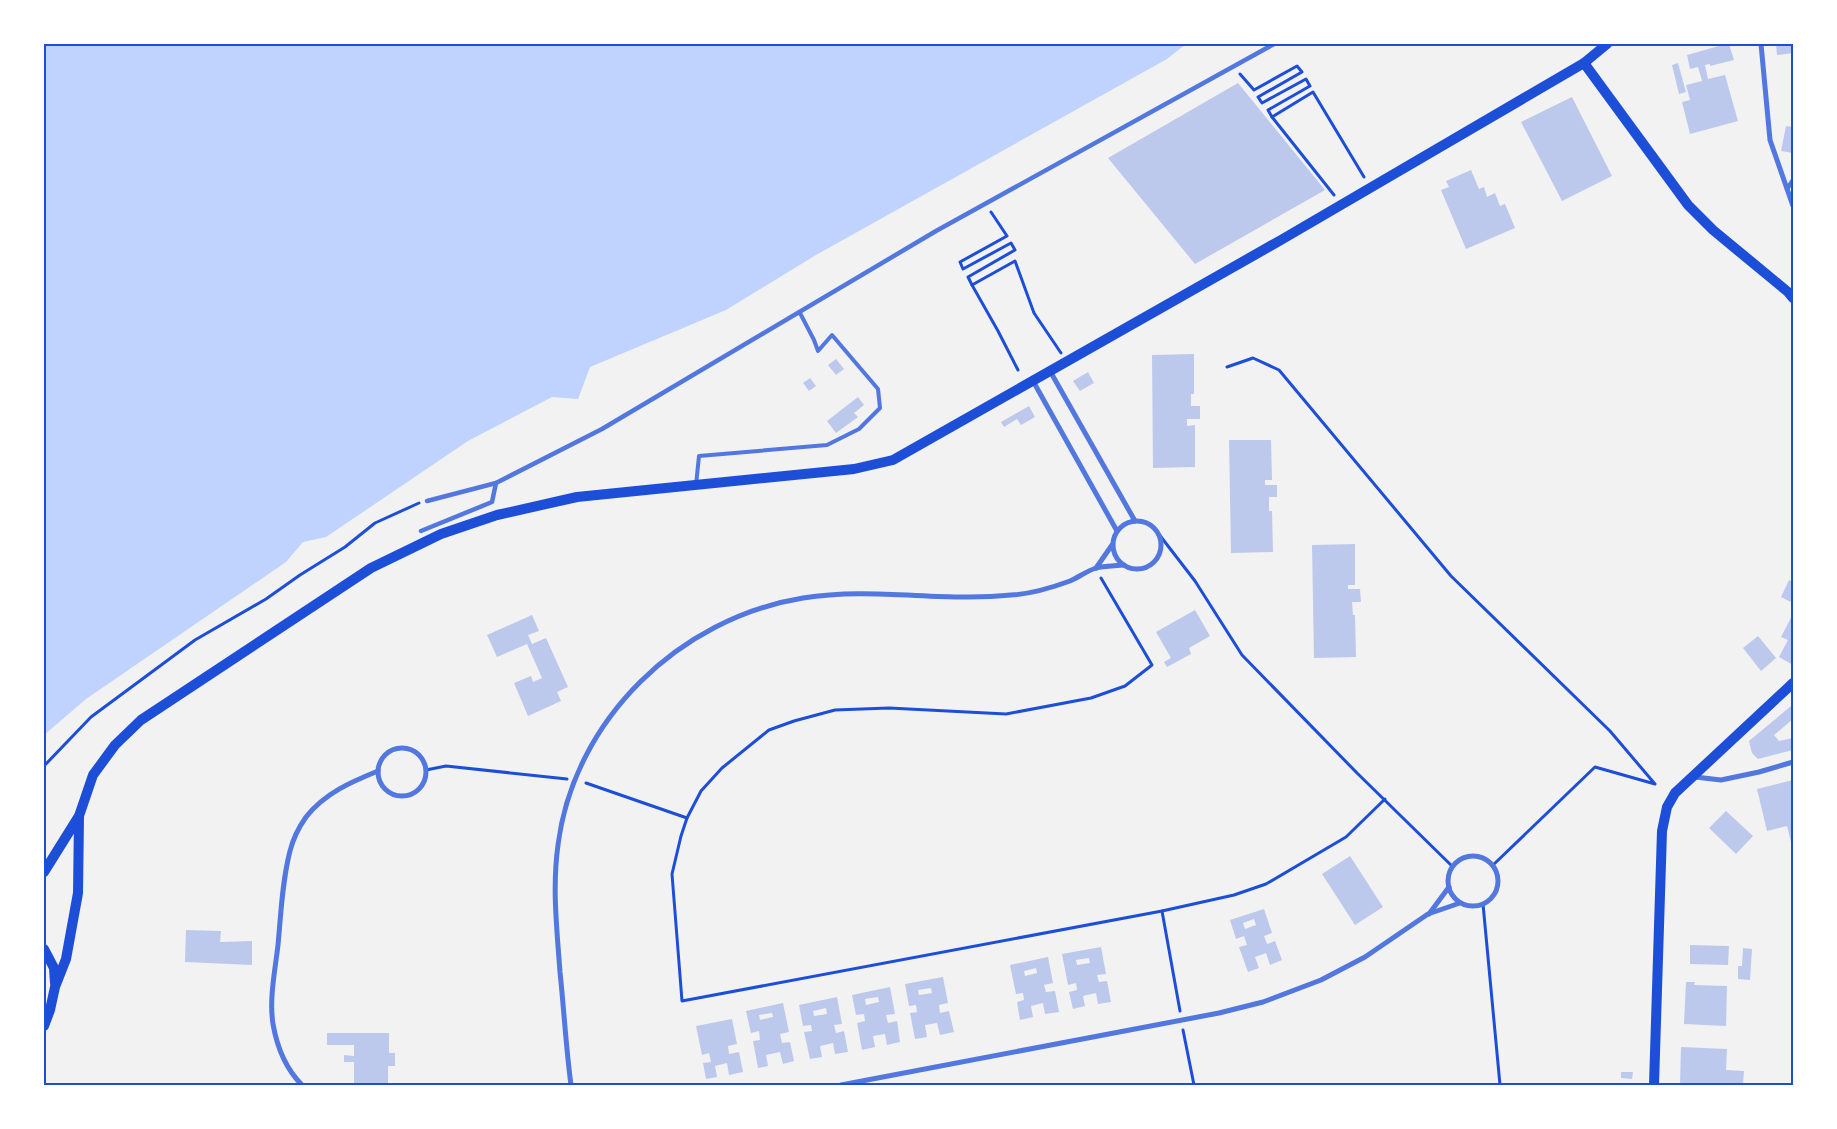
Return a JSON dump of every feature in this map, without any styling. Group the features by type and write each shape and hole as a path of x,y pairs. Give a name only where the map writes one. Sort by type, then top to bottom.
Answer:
{"main road":[{"path":"44,872 79,816 92,775 115,745 141,720 371,568 441,534 497,515 577,498 854,469 881,464 904,455 1342,205 1584,63 1607,44"},
{"path":"1584,63 1688,205 1712,230 1793,298"},
{"path":"1654,1085 1663,823 1670,800 1793,683"},
{"path":"44,1026 55,987 66,959 78,893 79,816"},
{"path":"44,949 54,968 55,987"}],"street":[{"path":"427,501 496,483 602,429 936,231 1274,44"},
{"path":"1761,44 1770,140 1793,206"},
{"path":"1787,189 1793,180"},
{"path":"1050,371 1135,521"},
{"path":"1033,381 1117,531"},
{"path":"421,531 492,502 496,483"},
{"path":"570,1085 556,926 555,885 560,830 566,806 590,750 607,720 638,684 660,664 696,638 738,616 788,601 837,594 985,597 1024,594 1070,581 1096,568 1124,565 1139,569 1154,562 1158,556 1161,548 1158,533 1148,524 1135,521 1122,526 1117,531 1112,545 1096,568"},
{"path":"1112,545 1118,560 1124,565"},
{"path":"398,748 413,751 420,755 424,762 426,778 418,791 411,795 403,796 388,792 382,786 378,771 384,756 398,748"},
{"path":"1695,777 1721,780 1793,762"},
{"path":"302,1085 283,1057 275,1034 272,1010 285,875 290,850 302,823 321,801 339,788 378,771"},
{"path":"1475,857 1483,859 1492,866 1498,878 1498,886 1490,900 1476,906 1460,903 1454,898 1449,886 1449,874 1459,861 1475,857"},
{"path":"1428,914 1449,886"},
{"path":"841,1085 1249,1006 1314,983 1364,957 1428,914 1460,903"}],"lane":[{"path":"696,485 699,456 827,445 859,429 880,408 878,389 832,335 818,351 800,313"}],"path":[{"path":"1232,66 1254,90 1297,66 1302,72 1258,97 1262,103 1306,79 1310,86 1268,110 1342,205"},
{"path":"1272,117 1313,92 1371,188"},
{"path":"986,204 1007,236 960,262 963,269 1011,243 1015,250 968,277 1018,370"},
{"path":"972,285 1015,261 1034,314 1067,361"},
{"path":"1228,367 1253,358 1279,370 1451,576 1610,731 1655,784 1595,767 1492,866"},
{"path":"44,766 92,717 195,640 266,599 345,547 375,524 408,507 427,501"},
{"path":"1158,533 1195,581 1242,655 1358,774 1453,867"},
{"path":"1096,568 1152,665 1125,686 1091,698 1006,714 889,708 835,710 769,730 722,768 701,791 687,818 672,874 682,1001 1162,911 1234,895 1266,884 1346,837 1385,799"},
{"path":"426,770 446,766 576,780 687,818"},
{"path":"1483,904 1500,1085"},
{"path":"1162,911 1194,1085"}],"water":[{"path":"44,44 1186,44 1167,59 816,255 726,310 590,367 578,399 552,397 468,441 326,537 303,542 286,562 86,699 44,735"}],"building":[{"path":"1729,44 1734,60 1710,66 1710,64 1705,65 1708,79 1725,75 1738,121 1690,134 1682,102 1690,100 1686,85 1702,81 1698,67 1690,69 1687,55"},
{"path":"1776,44 1793,44 1793,53 1777,55"},
{"path":"1678,63 1686,92 1679,94 1672,65"},
{"path":"1238,83 1325,190 1195,264 1108,158"},
{"path":"1572,97 1612,176 1562,201 1521,122"},
{"path":"1786,126 1793,127 1793,153 1781,151"},
{"path":"1471,170 1479,189 1484,187 1487,197 1495,193 1500,206 1505,204 1515,228 1466,249 1441,190 1449,187 1446,181"},
{"path":"1194,354 1194,394 1191,394 1191,406 1200,406 1200,419 1187,419 1187,426 1195,425 1195,467 1153,468 1152,355"},
{"path":"836,359 844,369 836,375 828,365"},
{"path":"1088,372 1094,383 1080,391 1073,381"},
{"path":"810,378 816,386 809,391 803,383"},
{"path":"858,397 864,405 854,413 858,417 836,433 827,421"},
{"path":"1029,406 1035,417 1021,425 1017,419 1004,427 1001,422"},
{"path":"1229,440 1271,440 1272,480 1265,480 1265,485 1277,485 1277,497 1269,497 1269,511 1272,511 1273,552 1231,553"},
{"path":"1355,544 1355,585 1348,585 1348,589 1360,589 1361,602 1352,602 1353,615 1355,615 1356,657 1314,658 1312,545"},
{"path":"1789,580 1793,582 1793,603 1781,597"},
{"path":"1195,610 1210,636 1189,648 1191,654 1167,667 1164,662 1171,658 1156,632"},
{"path":"1793,614 1793,665 1779,657 1788,640 1781,637"},
{"path":"532,615 539,631 528,635 532,644 546,638 568,687 557,692 561,701 528,716 514,683 531,676 533,682 542,678 527,644 497,657 487,635"},
{"path":"1758,636 1776,658 1761,671 1743,648"},
{"path":"1791,706 1793,719 1774,735 1779,741 1793,738 1793,750 1758,759 1752,753 1749,741"},
{"path":"1793,780 1792,846 1787,826 1767,831 1757,789"},
{"path":"1726,811 1753,836 1736,854 1709,828"},
{"path":"1350,856 1383,907 1355,925 1322,874"},
{"path":"1264,909 1272,933 1264,936 1267,944 1275,941 1282,960 1270,965 1266,953 1255,957 1259,968 1248,972 1239,947 1247,945 1244,936 1236,939 1230,920","holes":["1254,919 1256,925 1245,929 1243,923"]},
{"path":"186,930 221,931 220,942 252,941 252,965 185,962"},
{"path":"1690,945 1729,946 1728,965 1690,964"},
{"path":"1101,947 1106,974 1097,975 1099,982 1107,981 1111,1002 1098,1004 1096,993 1083,996 1085,1006 1073,1009 1069,992 1077,990 1076,983 1068,985 1062,954","holes":["1089,958 1090,963 1077,965 1076,960"]},
{"path":"1743,948 1752,949 1750,980 1738,979 1738,966 1742,966"},
{"path":"1048,957 1053,983 1044,985 1046,992 1055,991 1059,1012 1045,1014 1043,1003 1031,1006 1033,1017 1020,1020 1017,1002 1024,1000 1023,993 1016,994 1010,965","holes":["1036,968 1037,973 1025,976 1024,971"]},
{"path":"943,977 948,1003 939,1005 940,1013 949,1011 954,1032 940,1035 937,1023 925,1025 927,1037 915,1039 910,1013 917,1012 916,1005 909,1006 905,984","holes":["931,988 932,993 919,995 918,990"]},
{"path":"1686,982 1695,982 1694,985 1727,986 1726,1026 1684,1024"},
{"path":"890,987 895,1014 886,1015 888,1023 897,1021 900,1042 887,1045 885,1034 873,1036 875,1047 862,1050 857,1023 865,1021 864,1014 856,1015 852,995","holes":["878,997 879,1002 866,1005 865,999"]},
{"path":"837,997 842,1024 834,1025 836,1033 844,1031 848,1052 835,1054 833,1043 820,1046 822,1057 810,1059 804,1032 812,1031 811,1025 803,1026 799,1005","holes":["826,1008 827,1014 814,1016 813,1011"]},
{"path":"783,1003 789,1032 780,1034 782,1043 790,1042 794,1061 783,1064 780,1052 766,1055 768,1066 758,1068 753,1041 760,1040 759,1031 751,1033 746,1011","holes":["772,1013 773,1017 760,1020 759,1015"]},
{"path":"732,1019 737,1044 728,1046 729,1054 739,1052 743,1072 729,1075 727,1063 715,1066 717,1077 706,1079 703,1063 711,1062 709,1053 702,1055 696,1026"},
{"path":"327,1033 389,1033 389,1053 395,1053 395,1066 388,1066 388,1085 354,1085 354,1062 344,1062 344,1055 354,1056 354,1045 327,1045"},
{"path":"1681,1047 1727,1049 1726,1070 1744,1071 1743,1085 1680,1085"},
{"path":"1621,1072 1633,1072 1632,1079 1621,1078"}]}
